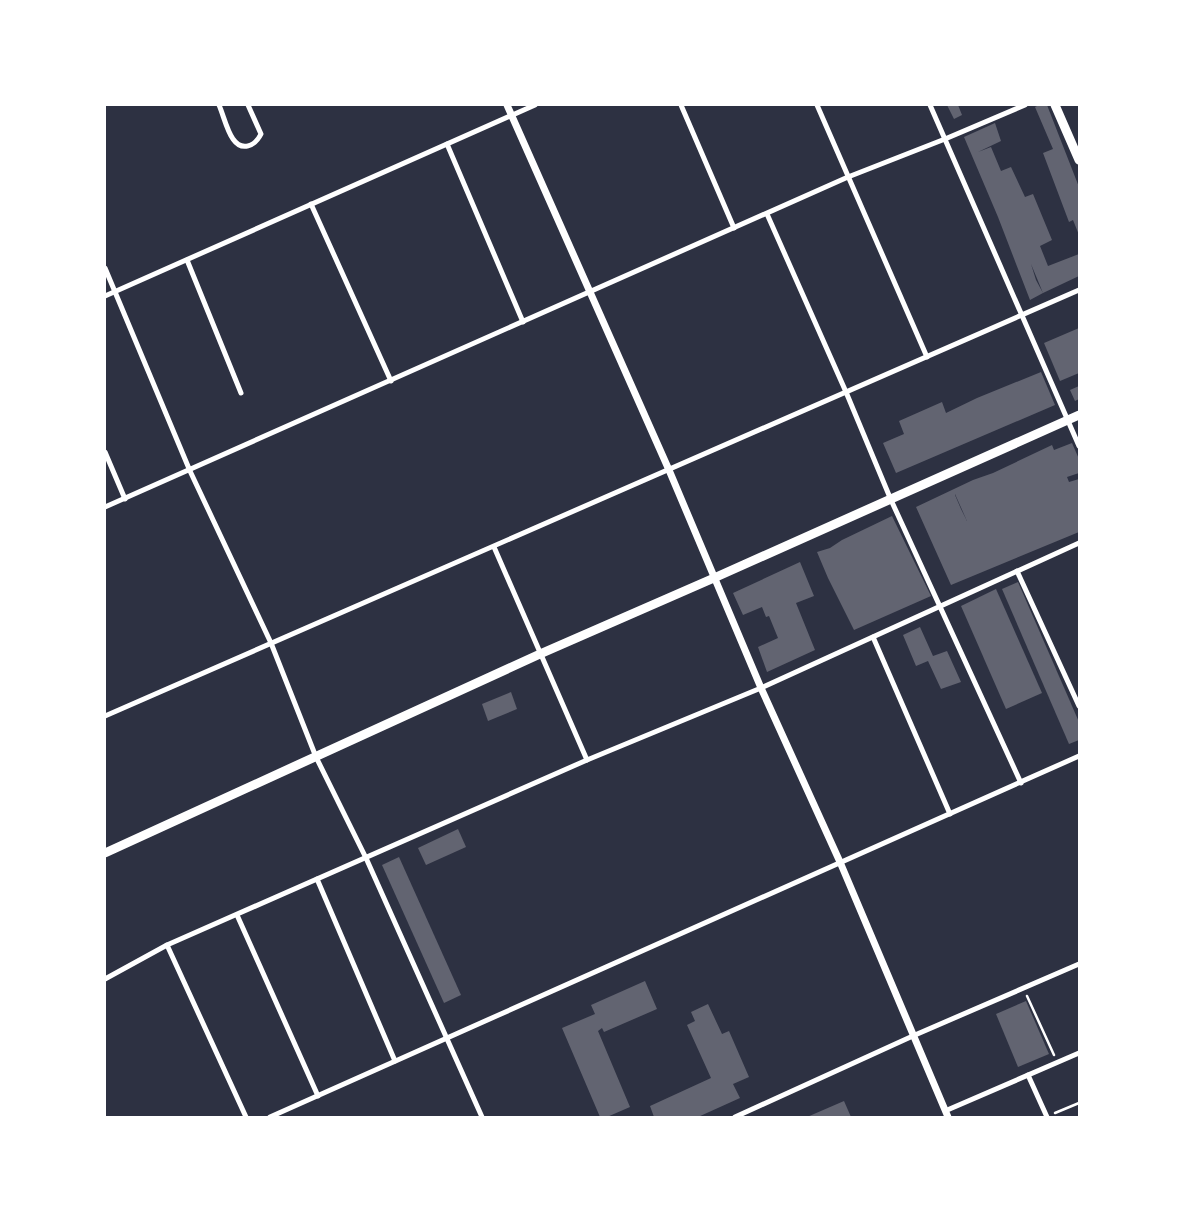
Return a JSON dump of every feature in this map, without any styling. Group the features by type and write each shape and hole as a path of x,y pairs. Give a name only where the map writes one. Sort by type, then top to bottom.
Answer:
{"main road":[{"path":"1055,105 1079,160"},
{"path":"105,854 540,654 1079,415"}],"street":[{"path":"219,105 233,139 240,146 250,147 257,142 261,134 248,105"},
{"path":"507,105 669,470 761,688 840,862 947,1114 1079,1053"},
{"path":"105,296 535,105"},
{"path":"681,105 734,228"},
{"path":"817,105 927,357"},
{"path":"930,105 1079,446"},
{"path":"105,508 848,177 1025,105"},
{"path":"448,144 523,322"},
{"path":"311,204 391,381"},
{"path":"767,214 846,392 891,500 1021,783"},
{"path":"187,260 241,393"},
{"path":"105,268 190,471 271,643 316,757 366,858 482,1117"},
{"path":"105,716 1079,290"},
{"path":"105,452 125,499"},
{"path":"105,979 167,945 587,760 761,688 1079,543"},
{"path":"494,547 587,760"},
{"path":"1017,571 1079,706"},
{"path":"873,637 950,814"},
{"path":"270,1117 1079,756"},
{"path":"317,879 395,1062"},
{"path":"237,915 318,1096"},
{"path":"167,945 246,1117"},
{"path":"735,1117 915,1035 1079,964"},
{"path":"1028,1075 1046,1116"}],"path":[{"path":"1023,988 1057,1062"},
{"path":"1046,1116 1079,1103"}],"building":[{"path":"947,105 958,105 962,115 954,119"},
{"path":"1047,105 1079,187 1079,235 1073,220 1069,222 1043,153 1053,149 1035,107"},
{"path":"995,123 1001,141 978,152 991,147 1001,171 1011,167 1025,197 1033,194 1052,240 1040,246 1048,266 1079,254 1079,276 1030,300 964,137","holes":["1031,264 1043,293 1036,280"]},
{"path":"1079,328 1079,373 1060,381 1044,343"},
{"path":"1041,372 1055,405 896,473 883,443 904,434 899,421 942,402 946,413"},
{"path":"1079,386 1079,399 1075,401 1070,390"},
{"path":"1072,443 1079,459 1079,473 1067,477 1069,482 1079,479 1079,532 951,585 916,507 1052,445 1054,450"},
{"path":"892,516 931,596 854,630 817,552 830,548 842,540"},
{"path":"800,562 814,596 796,603 815,650 767,672 758,647 778,638 769,616 766,617 762,607 743,615 733,593"},
{"path":"1018,582 1079,722 1079,740 1069,744 1002,589"},
{"path":"996,589 1042,693 1006,709 961,606"},
{"path":"920,627 933,656 947,651 961,682 941,689 928,661 916,666 903,635"},
{"path":"511,692 517,709 488,721 482,704"},
{"path":"458,829 466,847 426,865 418,848"},
{"path":"399,857 461,995 444,1003 382,865"},
{"path":"645,981 657,1009 604,1032 602,1028 598,1031 630,1107 607,1117 600,1117 562,1028 595,1014 591,1005"},
{"path":"1026,1001 1049,1054 1018,1067 996,1014"},
{"path":"708,1004 722,1034 729,1031 749,1077 733,1084 740,1098 698,1117 654,1117 650,1106 711,1078 687,1025 695,1021 691,1012"},
{"path":"844,1101 851,1117 807,1117"}]}
